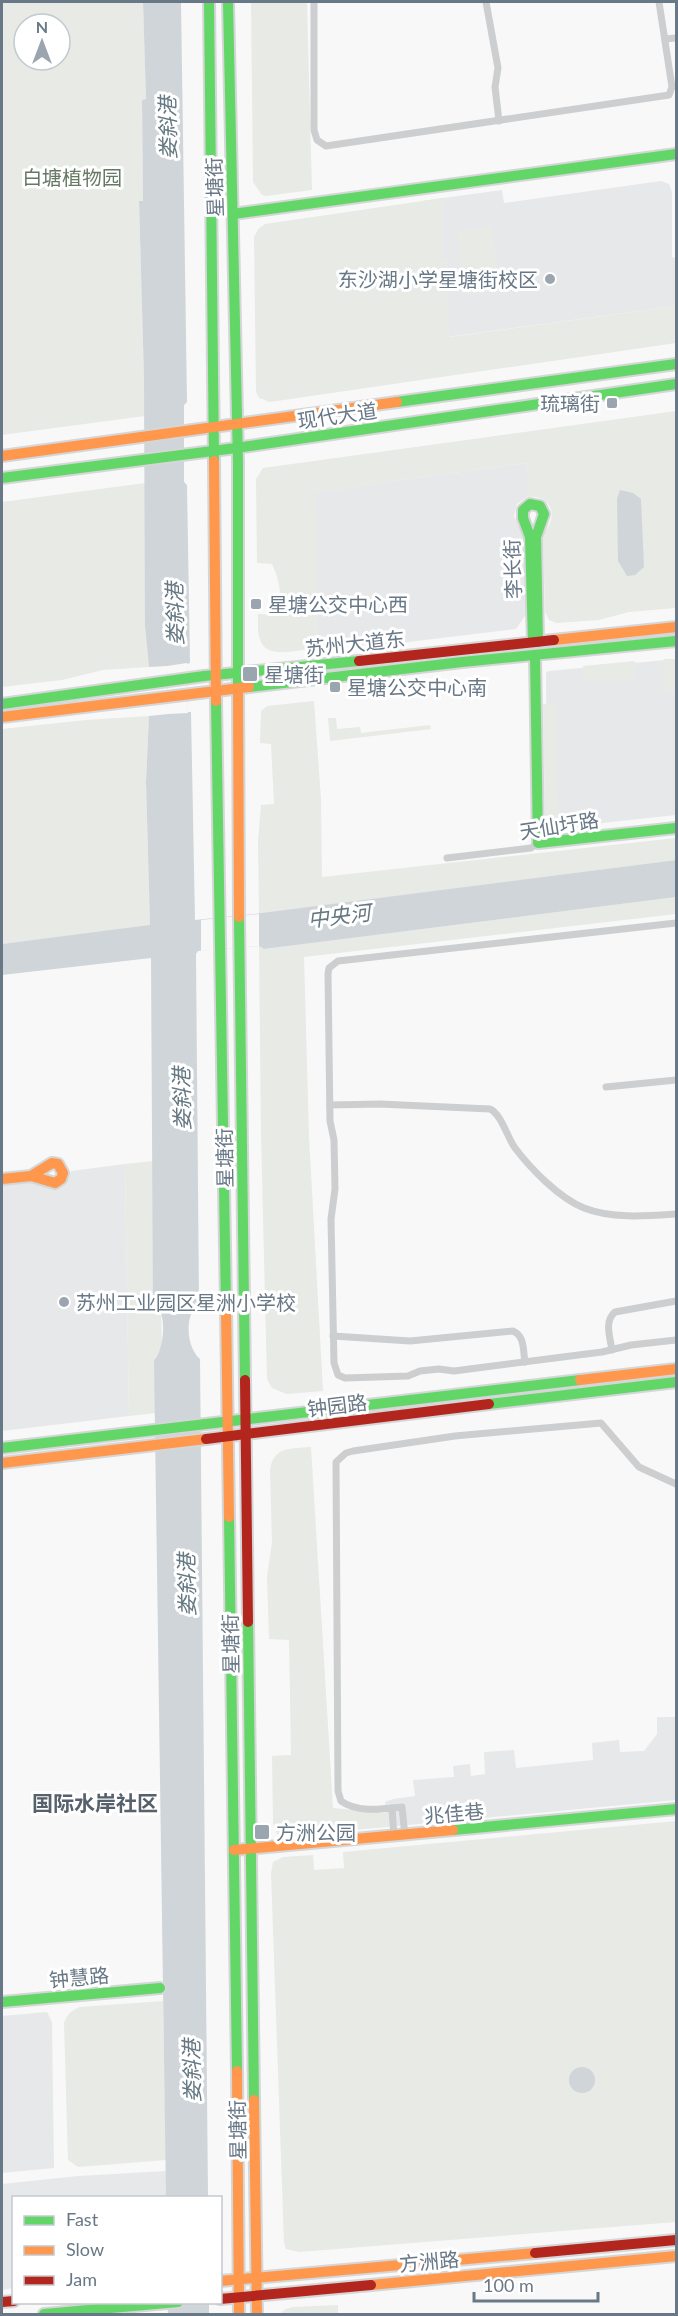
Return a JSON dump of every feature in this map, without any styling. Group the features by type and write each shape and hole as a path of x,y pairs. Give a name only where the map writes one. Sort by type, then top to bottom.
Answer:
{"main road":[{"name":"星塘街","path":"209,2 214,306 216,691 239,2314"},
{"name":"星塘街","path":"228,2 237,425 239,672 236,729 257,2314"},
{"path":"233,213 676,154"},
{"name":"现代大道","path":"2,456 676,364"},
{"name":"现代大道","path":"2,478 236,448 676,384"},
{"name":"李长街","path":"530,504 540,506 544,514 536,537 535,642 530,537 522,514 530,504"},
{"name":"苏州大道东","path":"2,704 167,680 676,627"},
{"name":"苏州大道东","path":"2,717 168,696 676,641"},
{"path":"535,655 538,843"},
{"name":"天仙圩路","path":"538,843 676,828"},
{"path":"2,1179 31,1176"},
{"name":"钟园路","path":"2,1448 676,1369"},
{"name":"钟园路","path":"2,1464 676,1382"},
{"name":"兆佳巷","path":"234,1850 676,1809"},
{"name":"钟慧路","path":"2,2002 160,1988"},
{"name":"方洲路","path":"222,2281 676,2240"},
{"name":"方洲路","path":"222,2299 676,2256"},
{"path":"44,2314 160,2304"}],"street":[{"path":"314,2 314,130 321,144 332,146 669,94 672,87 659,2"},
{"path":"486,2 498,68 495,87 499,121"},
{"path":"665,39 676,38"},
{"name":"天仙圩路","path":"447,858 531,848 538,843"},
{"path":"676,922 350,960 333,964 328,974 330,1105 334,1140 335,1189 331,1219 333,1336 334,1368 338,1375 345,1378 408,1376 420,1371 454,1371 676,1340"},
{"path":"606,1087 676,1080"},
{"path":"330,1105 380,1104 490,1109 496,1112 505,1132 529,1166 573,1202 598,1212 615,1214 676,1214"},
{"path":"612,1350 608,1323 615,1312 676,1301"},
{"path":"333,1336 410,1341 513,1331 522,1339 525,1362"},
{"path":"400,1836 402,1807 372,1809 349,1806 341,1801 338,1791 334,1467 340,1457 353,1450 455,1436 601,1423 639,1467 676,1484"},
{"path":"392,1808 400,1836"}],"shaded area":[{"name":"东沙湖小学星塘街校区","path":"661,181 669,184 672,192 672,257 676,258 676,306 424,340 422,201 502,190 504,203"},
{"path":"527,463 527,497 517,504 514,516 524,537 525,616 516,629 383,645 317,648 314,492"},
{"path":"676,659 676,815 556,828 547,817 546,673"},
{"name":"苏州工业园区星洲小学校","path":"125,1164 129,1416 2,1431 2,1185 31,1182 54,1187 68,1179 71,1171"},
{"path":"657,1717 676,1717 676,1800 387,1827 385,1802 415,1796 413,1780 454,1777 453,1766 470,1764 471,1776 485,1774 484,1752 514,1750 516,1768 593,1760 592,1743 619,1740 620,1752 644,1751 657,1734"},
{"path":"47,2012 52,2022 54,2168 2,2173 2,2016"},
{"path":"166,2171 166,2196 12,2196 12,2288 2,2290 2,2184 78,2176"}],"green space":[{"name":"白塘植物园","path":"2,2 143,2 146,99 142,100 143,201 139,201 145,416 2,435"},
{"path":"251,2 307,2 312,190 266,196 262,195 253,182"},
{"path":"443,198 443,259 448,259 449,337 676,306 676,343 270,402 259,398 256,392 254,237 258,229 265,224"},
{"path":"492,227 500,291 465,295 457,231"},
{"path":"676,411 676,608 629,612 599,620 556,623 549,620 545,612 543,538 552,514 546,501 537,497 527,497 526,463 315,492 317,648 276,652 263,646 258,633 258,614 274,615 280,597 279,583 272,564 257,563 256,479 263,468"},
{"path":"145,483 145,626 149,667 103,670 62,680 2,687 2,502"},
{"path":"664,659 676,659 676,696 663,688"},
{"path":"635,661 636,679 585,682 583,666"},
{"path":"314,701 321,799 322,877 676,838 676,860 259,914 258,841 261,805 274,804 271,744 260,743 261,711 267,706"},
{"path":"543,704 557,705 558,818 594,816 592,829 555,831 545,827"},
{"path":"149,716 146,782 150,926 2,944 2,729"},
{"path":"328,718 336,718 337,729 360,727 361,733 430,725 431,729 330,741"},
{"path":"676,897 676,914 304,957 309,1136 323,1391 286,1394 272,1388 267,1379 259,946 264,949"},
{"path":"153,1161 153,1305 161,1316 162,1346 154,1360 156,1413 129,1416 125,1164"},
{"path":"311,1447 333,1808 386,1813 387,1827 284,1836 277,1834 273,1823 272,1756 291,1755 289,1640 269,1639 267,1577 272,1542 270,1471 275,1457 284,1450"},
{"name":"方洲公园","path":"676,1821 676,2222 299,2252 286,2249 271,1873 273,1862 283,1857 313,1855 314,1870 344,1868 343,1852"},
{"path":"163,2001 166,2160 78,2167 68,2160 65,2020 70,2013 80,2007"},
{"path":"338,2305 338,2314 279,2314 293,2307"}],"water":[{"path":"143,2 181,2 187,402 184,405 184,482 187,485 190,663 187,664 188,712 191,712 195,920 676,860 676,897 264,949 259,946 198,951 196,954 199,1303 191,1315 189,1331 192,1347 200,1359 208,2196 166,2196 154,1360 160,1350 163,1330 160,1312 153,1305 151,958 2,975 2,944 150,925 146,782 149,716 168,714 168,711 167,666 149,667 145,626 144,379 139,201 143,201 142,100 146,99"},
{"path":"620,490 633,493 641,499 644,567 635,575 627,576 618,561 617,499"},
{"path":"582,2067 591,2071 595,2080 591,2089 582,2093 573,2089 569,2080 573,2071"},
{"path":"167,2304 209,2304 209,2314 168,2314"}],"pier":[{"path":"187,663 188,713 168,714 167,666"},
{"path":"259,914 259,946 201,951 201,920"}],"traffic: fast":[{"path":"209,2 214,461"},
{"path":"228,2 238,463 238,688"},
{"path":"233,214 676,154"},
{"path":"397,402 676,364"},
{"path":"2,478 236,448 676,384"},
{"path":"533,642 530,537 523,518 523,510 530,504 540,506 544,514 536,537 538,642"},
{"path":"249,687 462,662 676,641"},
{"path":"535,655 538,843 676,828"},
{"path":"2,704 204,676 359,661"},
{"path":"216,701 226,1308"},
{"path":"239,917 245,1380"},
{"path":"2,1448 580,1380"},
{"path":"489,1404 676,1382"},
{"path":"229,1517 237,2071"},
{"path":"248,1622 254,2100"},
{"path":"453,1830 676,1809"},
{"path":"2,2002 160,1988"},
{"path":"44,2314 156,2304"}],"traffic: slow":[{"path":"2,456 397,402"},
{"path":"214,461 216,701"},
{"path":"554,640 676,627"},
{"path":"2,717 249,687"},
{"path":"238,688 239,917"},
{"path":"2,1179 31,1176 55,1183 61,1179 63,1173 58,1164 52,1163 31,1176"},
{"path":"226,1308 229,1517"},
{"path":"580,1380 676,1369"},
{"path":"2,1463 206,1439"},
{"path":"234,1850 453,1830"},
{"path":"237,2071 239,2314"},
{"path":"254,2100 257,2314"},
{"path":"222,2281 535,2253"},
{"path":"371,2285 676,2256"}],"traffic: jam":[{"path":"359,661 554,640"},
{"path":"245,1380 248,1622"},
{"path":"206,1439 489,1404"},
{"path":"535,2253 676,2240"},
{"path":"222,2299 371,2285"},
{"path":"2,2302 12,2301"}],"place":[{"name":"东沙湖小学星塘街校区","path":"550,279"},
{"name":"琉璃街","path":"612,403"},
{"name":"星塘公交中心西","path":"256,604"},
{"name":"星塘街","path":"250,674"},
{"name":"星塘公交中心南","path":"335,687"},
{"name":"苏州工业园区星洲小学校","path":"64,1302"},
{"name":"方洲公园","path":"262,1832"}],"district":[{"name":"国际水岸社区","path":"95,1802"}],"water label":[{"name":"娄斜港","path":"167,128"},
{"name":"娄斜港","path":"174,614"},
{"name":"中央河","path":"339,915"},
{"name":"娄斜港","path":"181,1099"},
{"name":"娄斜港","path":"186,1585"},
{"name":"娄斜港","path":"191,2071"}]}
